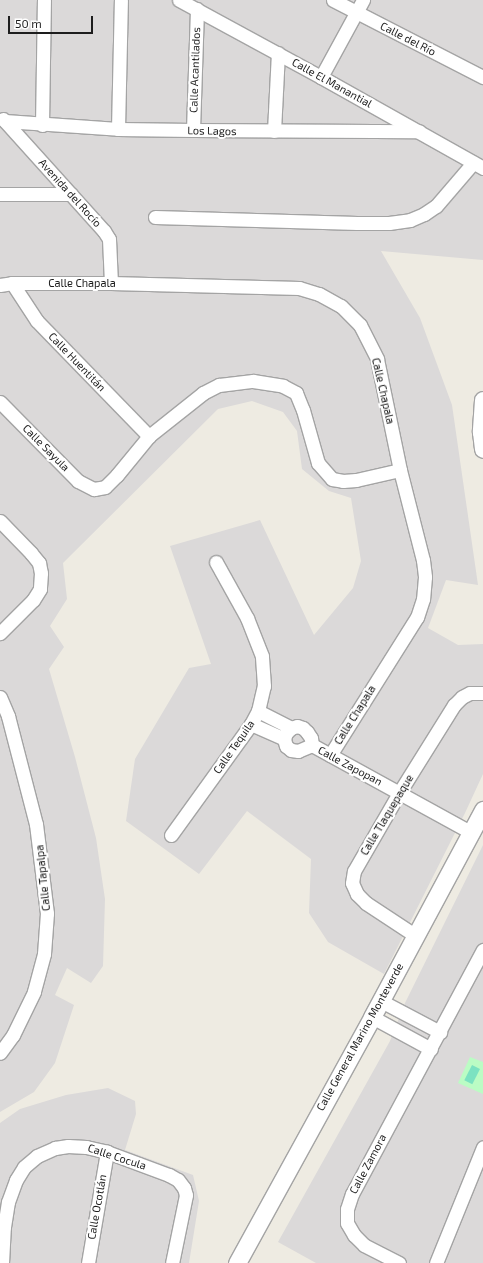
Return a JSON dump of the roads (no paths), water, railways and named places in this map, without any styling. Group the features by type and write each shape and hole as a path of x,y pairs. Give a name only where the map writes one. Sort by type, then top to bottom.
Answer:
{"street":[{"path":"42,125 44,0"},
{"path":"118,129 121,0"},
{"name":"Calle El Manantial","path":"179,0 322,77 478,165"},
{"name":"Calle del Río","path":"334,0 483,78"},
{"path":"322,77 363,0"},
{"name":"Calle Acantilados","path":"193,130 197,9"},
{"path":"274,131 278,53"},
{"name":"Los Lagos","path":"3,119 42,125 118,129 419,132"},
{"name":"Avenida del Rocío","path":"3,119 104,231 109,239 111,283"},
{"path":"155,217 357,223 389,223 410,220 424,214 436,206 478,165"},
{"path":"0,194 71,194"},
{"name":"Calle Chapala","path":"6,284 111,283 299,288 319,294 341,306 360,325 377,359 400,470 423,560 425,577 423,599 417,617 330,755"},
{"name":"Calle Huentitán","path":"6,284 37,321 150,436"},
{"path":"150,436 203,393 219,385 253,381 269,383 283,386 296,393 303,410 318,463 332,479 344,481 356,480 400,470"},
{"path":"483,400 480,432 483,449"},
{"name":"Calle Sayula","path":"0,402 78,481 94,489 105,487 150,436"},
{"path":"0,521 39,563 41,573 40,589 33,600 0,633"},
{"name":"Calle Tequila","path":"171,835 251,724 258,711 264,686 262,656 248,618 216,562"},
{"name":"Calle Tlaquepaque","path":"416,936 366,903 357,894 352,883 354,871 454,705 470,692 483,693"},
{"name":"Calle Tapalpa","path":"0,697 8,716 36,824 47,913 44,954 34,992 13,1035 0,1053"},
{"name":"Calle Zapopan","path":"258,711 291,728 297,726 303,728 311,738 312,745"},
{"name":"Calle Zapopan","path":"251,724 284,739 286,746 291,750 298,751 312,745"},
{"path":"284,739 286,732 291,728"},
{"name":"Calle Zapopan","path":"312,745 472,833"},
{"name":"Calle General Marino Monteverde","path":"237,1263 381,1001 483,810"},
{"name":"Calle Zamora","path":"398,1263 364,1245 354,1235 347,1223 347,1209 352,1194 483,950"},
{"path":"381,1001 440,1032"},
{"path":"372,1017 430,1049"},
{"name":"Calle Cocula","path":"2,1263 2,1246 8,1202 16,1180 24,1167 37,1156 55,1148 68,1146 86,1147 107,1152 169,1175 178,1180 184,1188 186,1195 172,1263"},
{"path":"436,1263 483,1147"},
{"name":"Calle Ocotlán","path":"88,1263 107,1152"}]}
